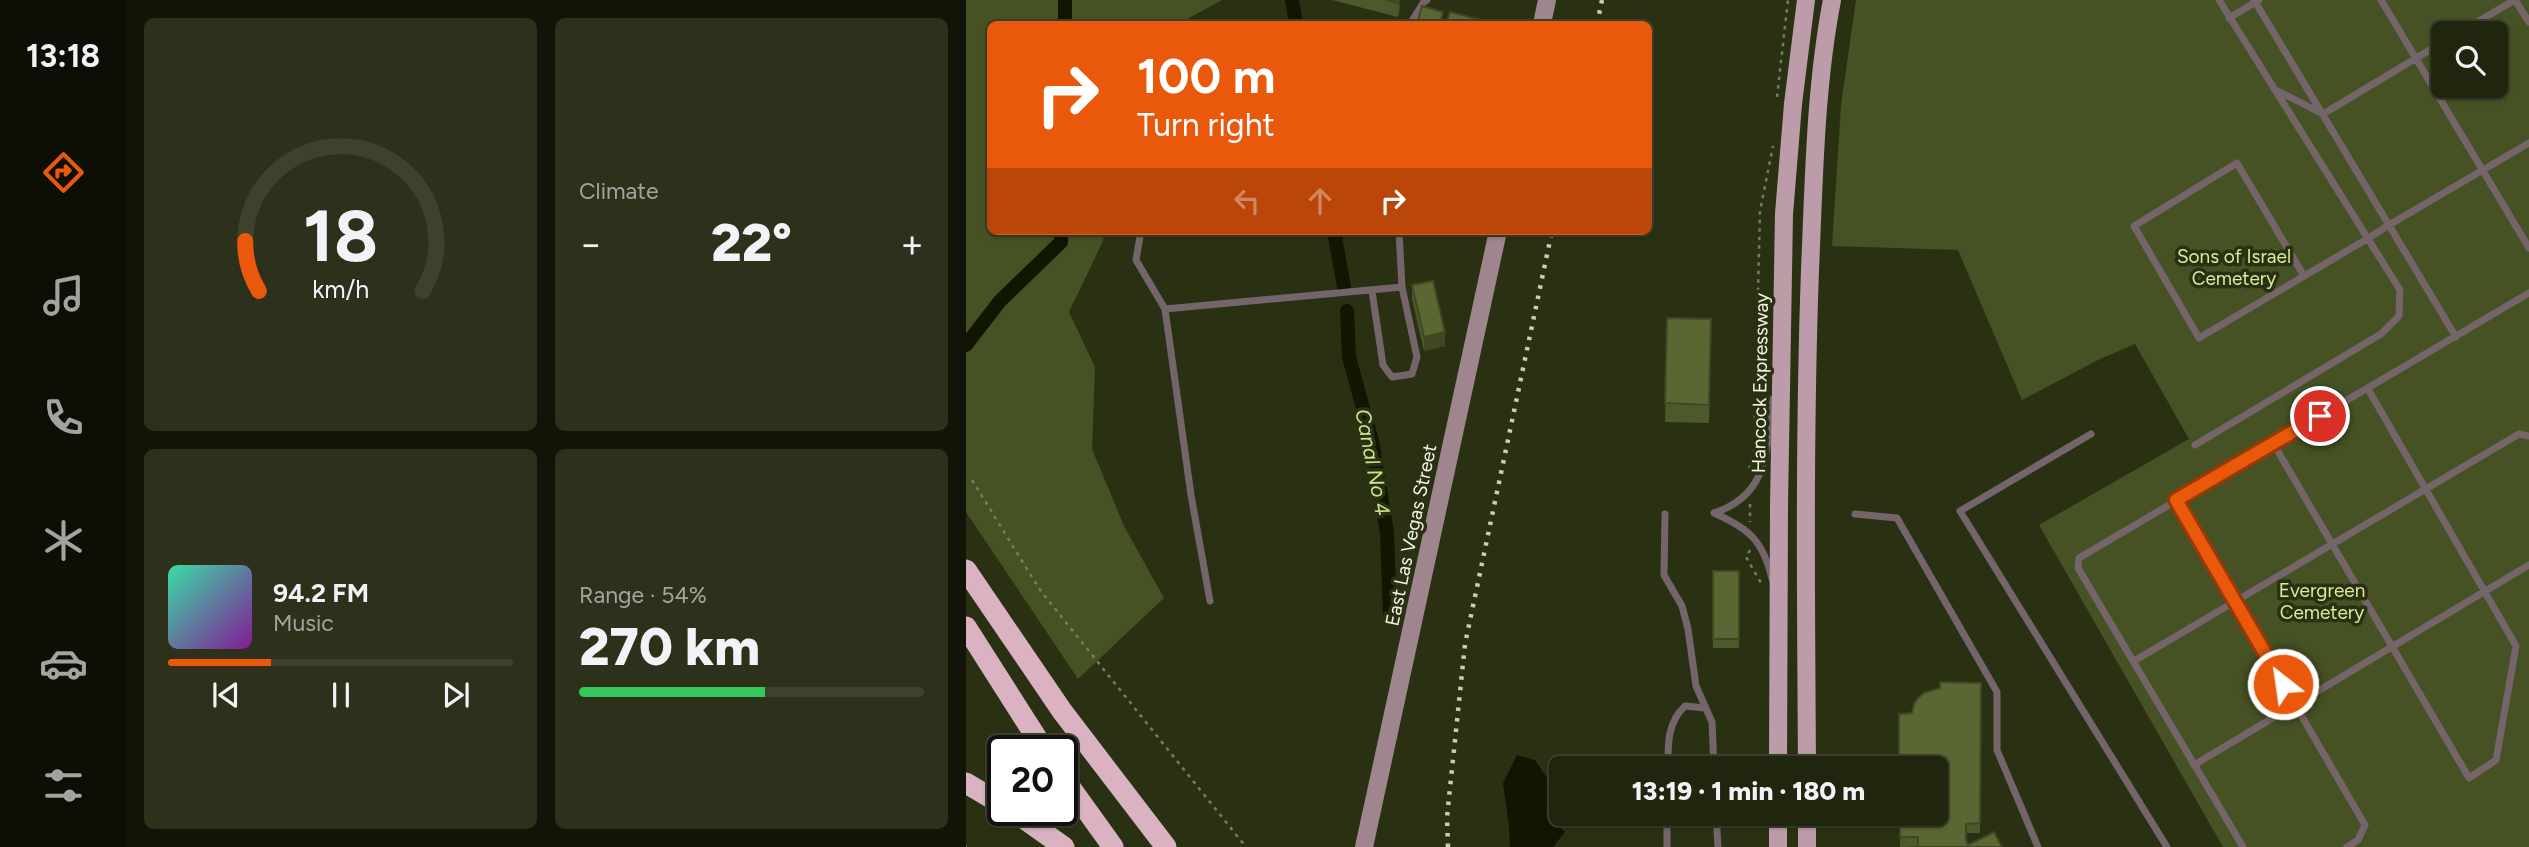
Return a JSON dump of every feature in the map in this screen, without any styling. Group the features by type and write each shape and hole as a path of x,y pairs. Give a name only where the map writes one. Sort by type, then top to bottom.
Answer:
{"highway":[{"path":"966,559 1019,648"},
{"path":"966,570 1104,769 1166,847"},
{"path":"966,627 1035,735"},
{"path":"966,783 987,795"},
{"path":"1078,798 1113,847"},
{"path":"1034,826 1064,847"}],"main road":[{"name":"Hancock Expressway","path":"1778,756 1784,214 1793,104 1806,0"},
{"path":"1807,756 1805,509 1808,332 1818,107 1832,0"},
{"path":"1778,826 1778,847"},
{"path":"1807,826 1807,847"}],"street":[{"path":"1543,21 1547,0"},
{"name":"East Las Vegas Street","path":"1364,847 1497,235"}],"lane":[{"path":"1412,21 1427,0"},
{"path":"2196,445 2381,334 2399,316 2400,290 2219,0"},
{"path":"2381,0 2529,248"},
{"path":"2479,21 2515,0 2529,22"},
{"path":"2230,18 2257,1 2456,337"},
{"path":"2323,114 2431,49"},
{"path":"2274,89 2323,114"},
{"path":"2304,276 2237,163 2134,226 2199,338 2367,239 2389,225 2529,143"},
{"path":"1140,235 1136,260 1165,309 1191,495 1210,601"},
{"path":"1372,291 1383,365 1392,377 1412,374 1417,357 1402,287 1399,235"},
{"path":"1165,309 1402,287"},
{"path":"2243,847 2078,568 2079,558 2529,293"},
{"path":"1779,613 1767,562 1758,541 1742,527 1714,513 1733,505 1750,493 1761,474 1782,341"},
{"path":"2273,443 2469,778 2496,760 2516,646 2368,389"},
{"path":"2091,434 1961,512 2167,847"},
{"path":"2134,662 2519,434 2529,436"},
{"path":"2176,500 2365,825 2358,840 2347,847"},
{"path":"1665,514 1664,575 1682,606 1696,686 1712,722 1713,756"},
{"path":"1855,514 1897,518 1997,692 1997,750 2038,847"},
{"path":"2194,765 2529,565"},
{"path":"1668,756 1668,736 1674,716 1685,706 1705,708"},
{"path":"1667,826 1667,847"},
{"path":"1717,826 1718,847"}],"path":[{"path":"1776,104 1788,0"},
{"path":"1763,586 1746,557 1750,551 1749,465 1754,453 1760,211 1774,140"},
{"path":"972,480 1040,590 1246,847"}],"green space":[{"path":"966,0 1222,0 1184,21 987,21 987,235 1104,235 1069,312 1095,367 1092,449 1124,526 1164,598 1078,679 966,512"},
{"name":"Evergreen Cemetery","path":"1856,0 2529,0 2529,847 2223,847 2039,525 2189,439 2135,344 2100,359 2022,400 1958,250 1832,246 1841,105"}],"shaded area":[{"path":"1517,755 1535,760 1549,781 1546,814 1549,817 1549,826 1559,826 1565,832 1553,847 1510,847 1503,783"}],"building":[{"path":"1422,6 1443,12 1441,21 1418,21"},
{"path":"1450,12 1485,21 1447,21"},
{"path":"1433,281 1445,332 1424,337 1412,285"},
{"path":"1667,318 1711,319 1709,405 1665,403"},
{"path":"1713,571 1739,571 1739,639 1713,639"},
{"path":"1940,682 1981,683 1980,823 1966,824 1966,839 1968,845 1994,832 2002,847 1918,847 1918,837 1900,837 1900,826 1948,826 1948,756 1899,756 1899,714 1912,713 1918,698 1940,688"}],"waterway":[{"path":"1065,0 1065,21"},
{"name":"Canal No 4","path":"1292,0 1296,21"},
{"path":"966,345 1000,301 1061,242 1061,235"},
{"name":"Canal No 4","path":"1335,235 1344,287"},
{"name":"Canal No 4","path":"1347,311 1349,357 1372,441 1387,533 1390,614"}],"railway":[{"path":"1598,21 1602,0"},
{"path":"1448,847 1447,817 1465,644 1551,235"}],"route":[{"path":"2283,684 2176,500 2320,416"}],"park label":[{"name":"Sons of Israel Cemetery","path":"2234,267"}]}
